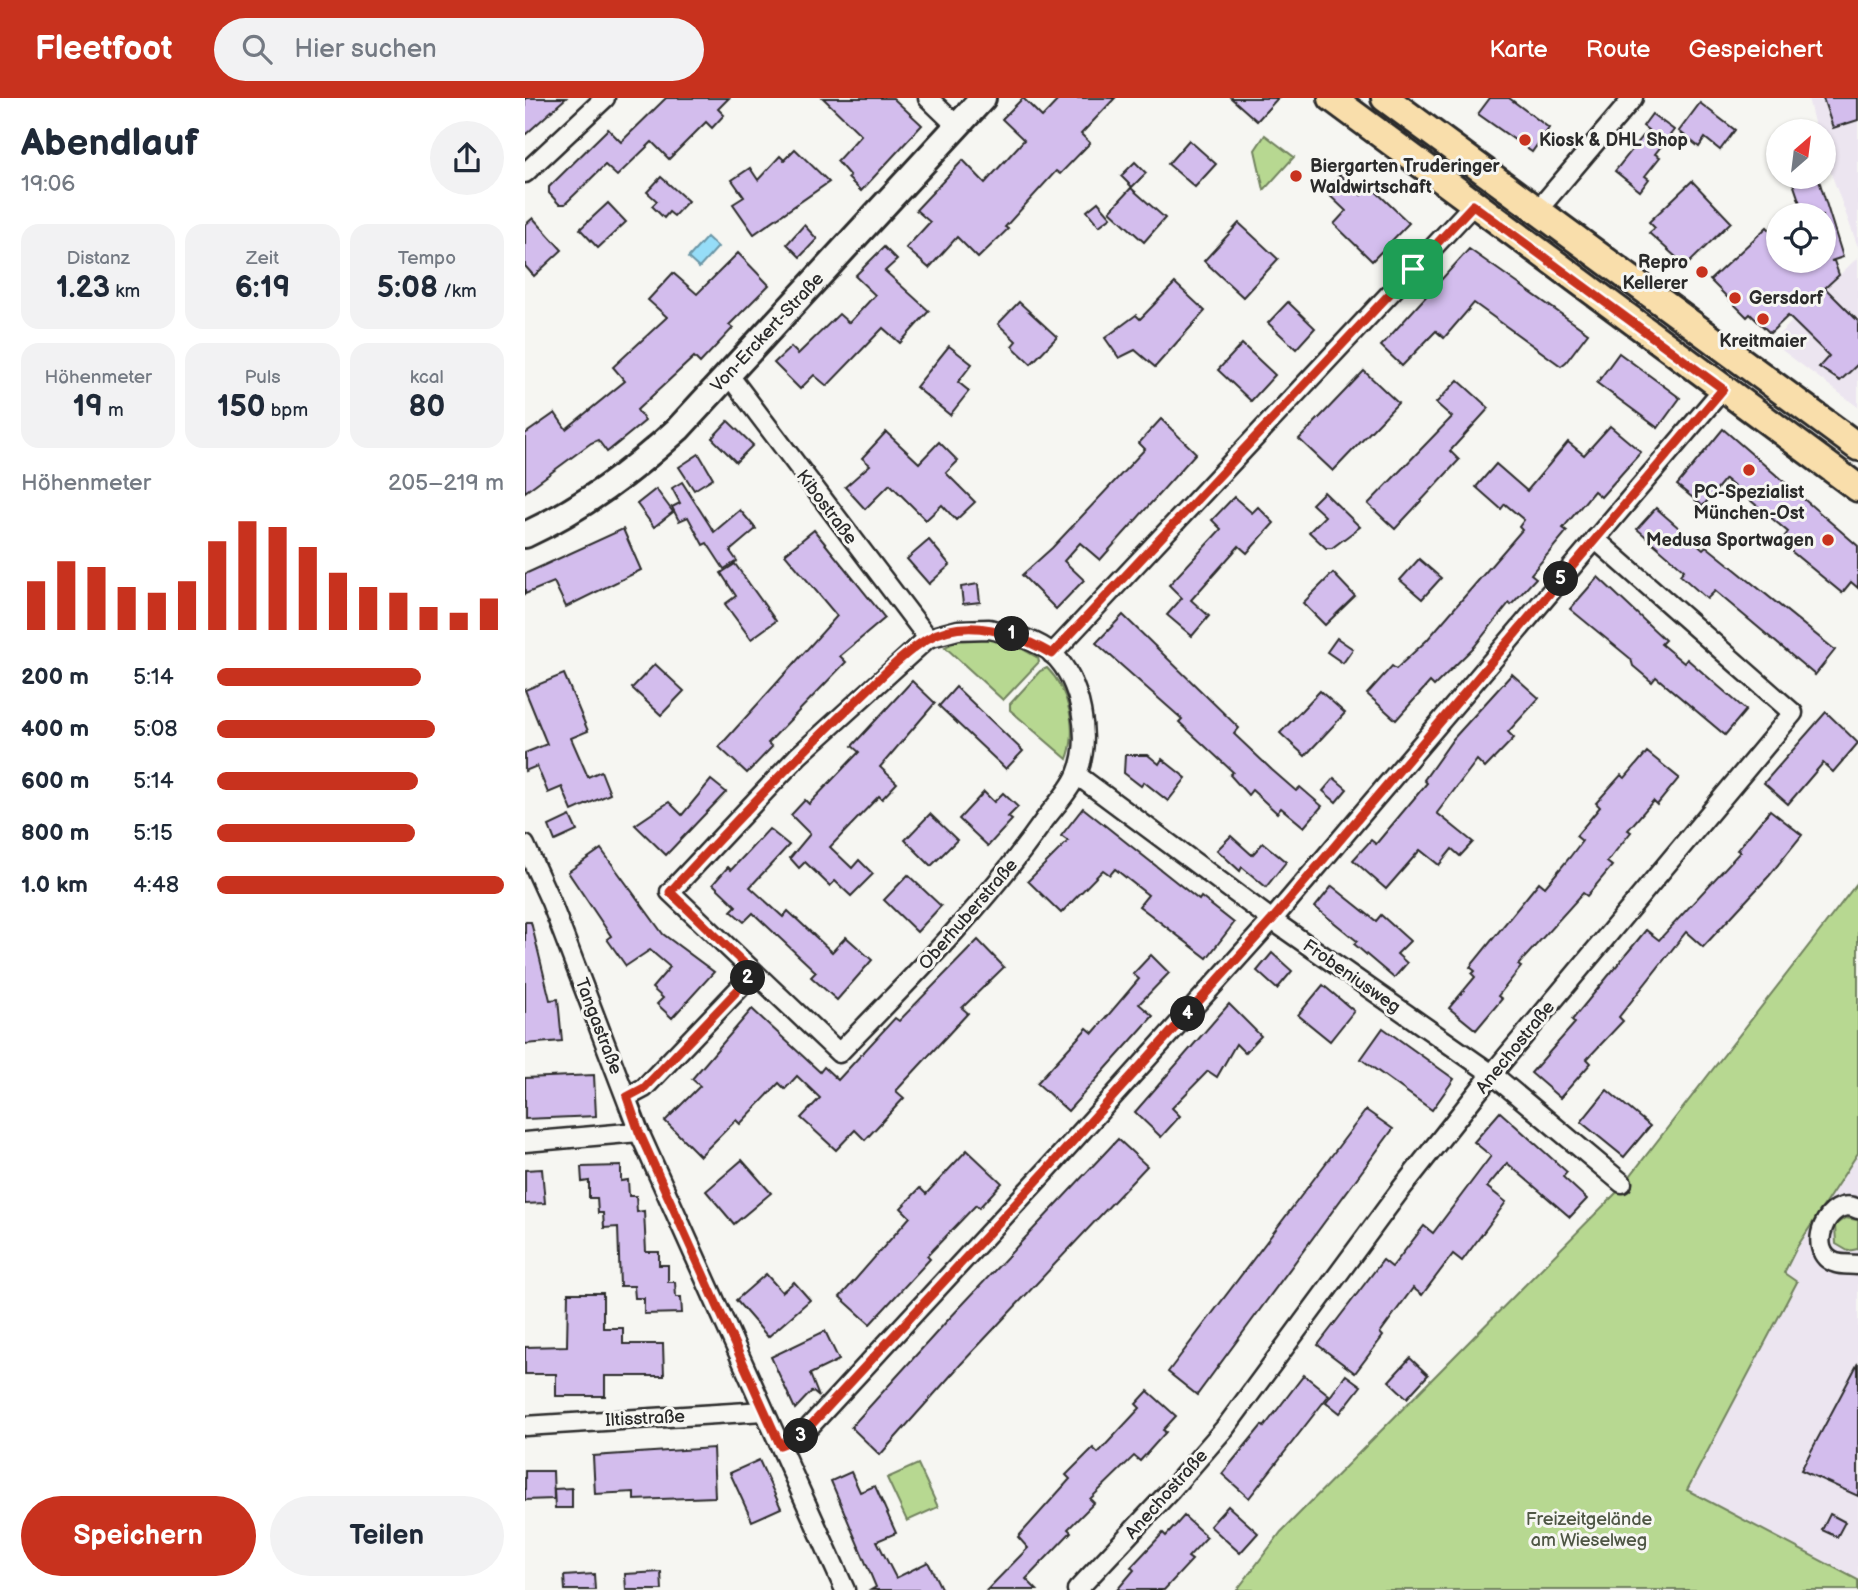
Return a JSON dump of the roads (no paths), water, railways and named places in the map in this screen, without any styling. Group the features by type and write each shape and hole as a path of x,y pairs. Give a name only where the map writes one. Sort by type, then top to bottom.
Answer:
{"main road":[{"path":"1332,98 1858,488"},
{"path":"1385,98 1858,447"}],"street":[{"path":"525,173 605,98"},
{"path":"928,98 957,126"},
{"name":"Von-Erckert-Straße","path":"525,535 588,502 643,461 729,374 983,98"},
{"path":"1537,211 1633,98"},
{"path":"627,1097 644,1088 754,973 670,892 798,756 928,638 958,630 989,629 1021,636 1052,654 1473,205"},
{"name":"Kibostraße","path":"729,374 928,638"},
{"path":"780,1445 800,1437 1045,1172 1272,920 1723,389"},
{"name":"Anechostraße","path":"1077,1590 1171,1490 1225,1427 1401,1189 1492,1074 1793,713 1595,539"},
{"name":"Oberhuberstraße","path":"754,973 839,1053 972,912 1024,849 1077,775 1084,746 1081,714 1073,686 1052,654"},
{"name":"Frobeniusweg","path":"1077,775 1272,920 1492,1074 1622,1182"},
{"name":"Tangastraße","path":"525,845 551,902 639,1132 845,1590"},
{"path":"525,1142 639,1132"},
{"path":"1858,1209 1842,1206 1834,1210 1825,1223 1819,1243 1824,1255 1835,1263 1858,1265"},
{"name":"Iltisstraße","path":"525,1426 764,1411"}],"water":[{"path":"707,237 718,247 699,268 688,258"}],"place":[{"name":"Kiosk & DHL Shop","path":"1525,140"},
{"name":"Biergarten Truderinger Waldwirtschaft","path":"1296,176"},
{"name":"Repro Kellerer","path":"1702,272"},
{"name":"Gersdorf","path":"1735,298"},
{"name":"Kreitmaier","path":"1763,319"},
{"name":"PC-Spezialist München-Ost","path":"1749,470"},
{"name":"Medusa Sportwagen","path":"1828,540"}],"park label":[{"name":"Freizeitgelände am Wieselweg","path":"1589,1529"}]}
